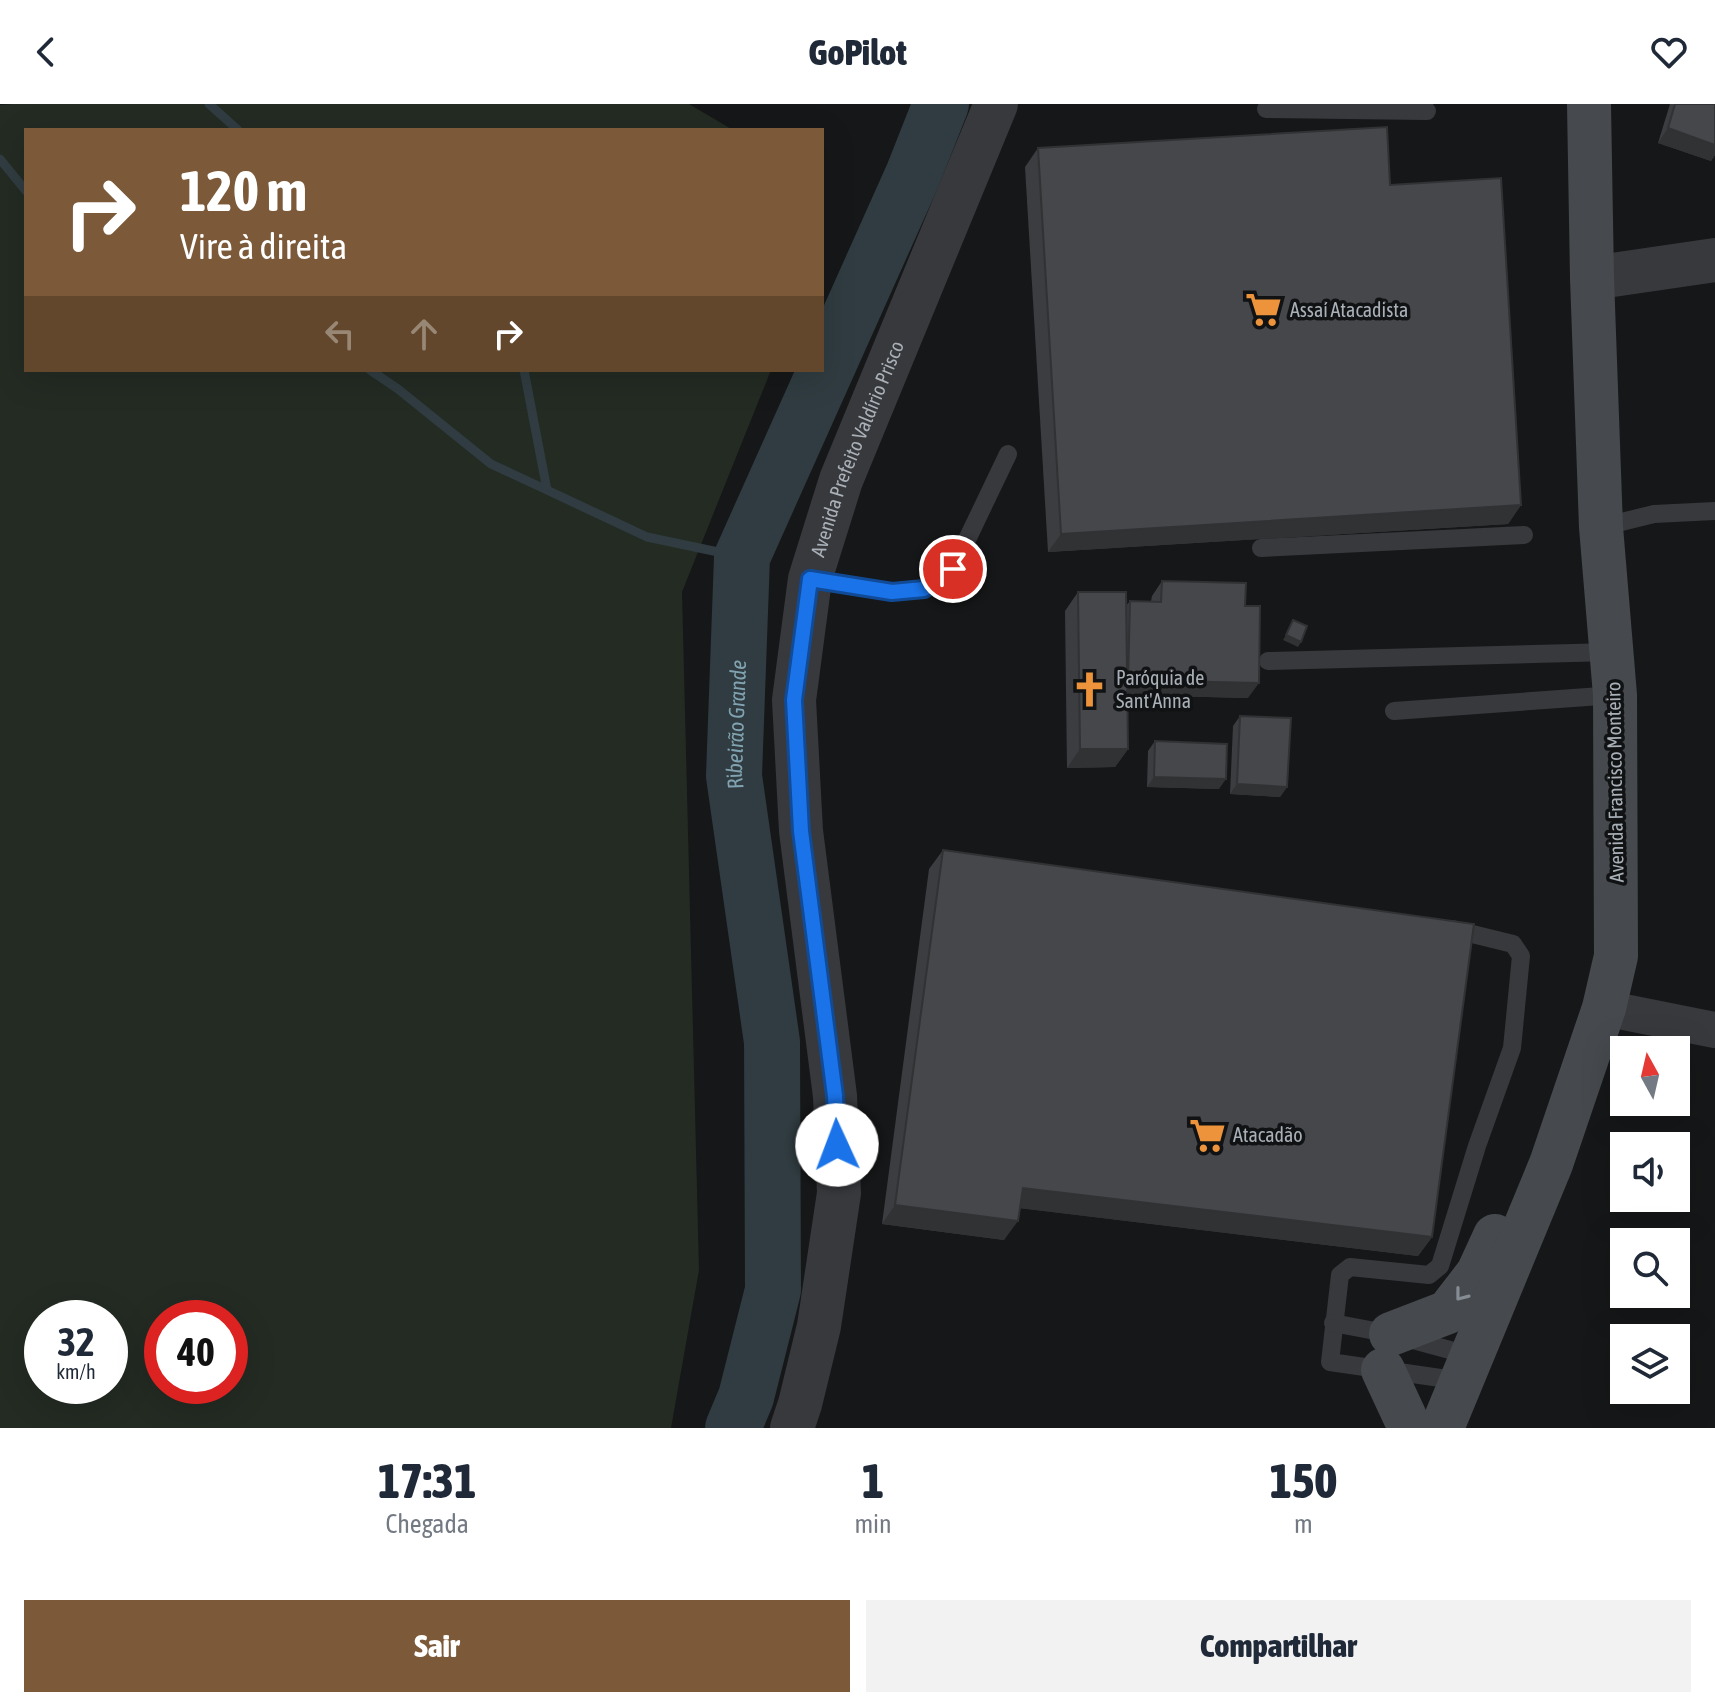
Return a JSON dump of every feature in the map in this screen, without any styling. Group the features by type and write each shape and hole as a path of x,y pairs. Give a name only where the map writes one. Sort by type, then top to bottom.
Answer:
{"main road":[{"name":"Avenida Francisco Monteiro","path":"1442,1428 1551,1164 1604,1008 1616,956 1615,695 1601,527 1589,104"},
{"path":"1410,1428 1398,1398 1387,1352 1448,1312 1478,1273 1522,1183 1551,1164"}],"street":[{"name":"Avenida Prefeito Valdírio Prisco","path":"792,1428 819,1326 839,1193 835,1096 801,831 794,700 810,579 841,480 996,104"},
{"path":"1592,278 1715,260"},
{"path":"1604,1008 1715,1030"}],"lane":[{"path":"1266,109 1427,111"},
{"path":"810,579 892,592 924,589 953,569 1008,454"},
{"path":"1601,527 1654,514 1715,511"},
{"path":"1261,548 1524,535"},
{"path":"1268,661 1612,652"},
{"path":"1394,711 1615,695"},
{"path":"1437,925 1513,944 1518,948 1521,956 1512,1048 1477,1146 1440,1266 1429,1275 1350,1267 1340,1275 1330,1362 1387,1352 1466,1369"},
{"path":"1333,1323 1387,1352 1466,1369"}],"shaded area":[{"path":"689,104 730,128 24,128 24,372 770,372 682,592 699,1270 671,1428 0,1428 0,105"}],"building":[{"path":"1675,104 1715,104 1715,145 1668,128"},
{"name":"Assaí Atacadista","path":"1387,127 1390,185 1501,178 1521,505 1061,534 1038,148"},
{"path":"1162,581 1246,583 1245,606 1260,606 1259,683 1128,680 1130,601 1161,602"},
{"name":"Paróquia de Sant'Anna","path":"1078,592 1126,592 1128,749 1080,749"},
{"path":"1293,620 1307,626 1301,642 1286,635"},
{"path":"1240,716 1291,718 1287,787 1237,784"},
{"path":"1155,741 1227,744 1226,779 1154,777"},
{"path":"943,850 1474,924 1432,1237 1023,1188 1018,1221 895,1205"}],"waterway":[{"path":"209,104 236,128"},
{"name":"Ribeirão Grande","path":"733,1428 746,1397 773,1290 772,1042 734,776 742,557 913,175 941,104"},
{"path":"0,159 24,189"},
{"path":"373,372 491,464 547,490"},
{"path":"524,372 547,490 647,537 742,557"}],"place":[{"name":"Assaí Atacadista","path":"1264,310"},
{"name":"Paróquia de Sant'Anna","path":"1090,689"},
{"name":"Atacadão","path":"1207,1135"}],"route":[{"path":"837,1145 835,1096 801,831 794,700 810,579 892,592 924,589 953,569"}]}
